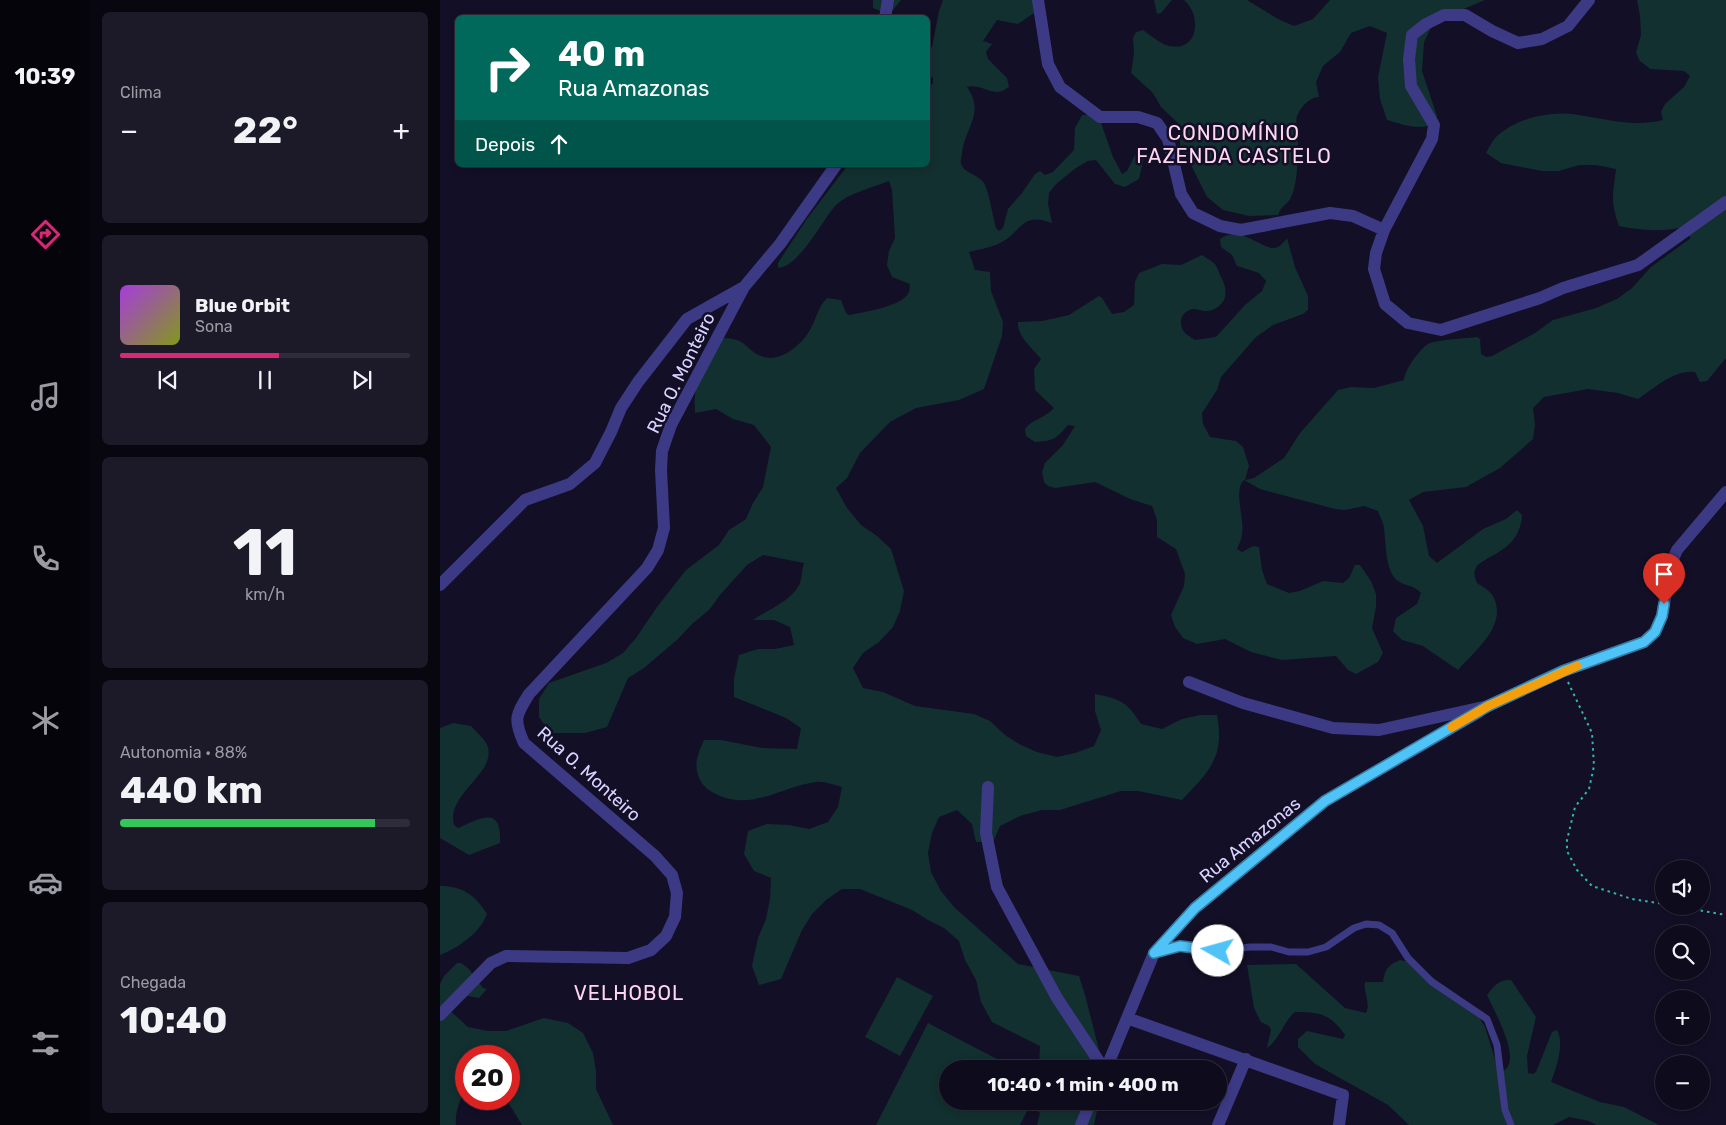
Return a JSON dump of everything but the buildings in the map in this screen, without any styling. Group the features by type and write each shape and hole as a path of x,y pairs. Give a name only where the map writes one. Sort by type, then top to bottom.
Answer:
{"street":[{"path":"886,15 888,0"},
{"path":"1038,0 1048,64 1060,87 1100,117 1138,118 1157,123 1168,139 1181,194 1193,213 1220,226 1241,230 1330,213 1353,216 1384,230"},
{"path":"1589,0 1568,26 1542,39 1518,43 1492,31 1465,15 1444,15 1426,24 1412,35 1409,59 1411,86 1434,125 1432,139 1384,230 1376,253 1374,269 1385,304 1408,323 1441,330 1638,264 1726,202"},
{"path":"440,585 525,500 570,484 595,463 621,408 638,382 687,319 744,287 780,244 835,167"},
{"name":"Rua O. Monteiro","path":"440,1015 491,963 506,956 628,958 651,950 666,936 675,917 678,893 672,875 655,856 524,743 517,727 518,712 529,694 647,568 658,550 664,528 662,451 671,425 744,287"},
{"path":"1189,682 1244,703 1333,728 1378,730 1488,706 1563,671 1644,642 1655,632 1662,616 1671,564 1677,550 1726,492"},
{"name":"Rua Amazonas","path":"1109,1060 1154,953 1195,908 1325,801 1488,706"},
{"path":"988,787 986,832 997,887 1058,998 1099,1060"},
{"path":"1127,1018 1343,1095 1338,1125"},
{"path":"1218,1125 1246,1060"},
{"path":"1081,1125 1088,1110"}],"lane":[{"path":"1154,953 1180,946 1218,951 1250,947 1271,947 1289,952 1308,952 1326,946 1354,928 1366,924 1379,925 1392,933 1408,958 1432,982 1487,1019 1497,1045 1505,1110 1511,1125"}],"path":[{"path":"1563,671 1592,733 1594,766 1589,790 1575,806 1567,840 1567,851 1577,870 1592,886 1632,899 1655,903"},
{"path":"1710,912 1726,915"}],"green space":[{"path":"873,0 901,0 889,15 873,8"},
{"path":"943,0 1039,0 1034,13 1018,24 997,20 983,41 992,44 986,52 988,59 1007,78 1009,87 1003,91 993,92 973,86 967,87 972,96 974,112 973,120 964,143 961,164 965,170 984,183 996,228 999,231 1003,228 1008,209 1035,174 1040,171 1045,175 1053,172 1074,150 1075,128 1082,115 1092,115 1100,120 1113,157 1122,174 1127,171 1135,155 1142,154 1144,157 1139,179 1125,187 1115,184 1096,160 1088,161 1056,184 1049,193 1048,204 1052,223 1042,220 1028,221 1000,243 969,252 975,270 990,272 991,291 1003,322 1002,336 984,389 959,400 916,408 890,422 860,453 847,478 836,488 847,508 861,525 891,549 904,591 900,611 893,627 879,642 863,653 853,668 863,688 883,692 915,706 974,714 990,721 1005,735 1021,745 1037,752 1057,757 1094,746 1101,730 1095,711 1095,694 1117,700 1127,706 1141,724 1162,729 1182,719 1200,715 1217,715 1219,742 1213,763 1200,781 1182,800 1138,791 1121,791 1060,810 1042,810 1020,816 1000,826 993,842 976,842 972,824 957,810 939,817 932,833 928,853 931,872 941,891 955,908 1018,964 1079,976 1102,1060 1039,1060 1040,1046 992,1022 981,1002 976,980 965,960 959,941 944,928 912,910 860,889 842,889 826,900 812,914 802,930 781,979 759,985 752,966 758,938 766,919 770,899 771,878 754,871 744,854 748,831 767,824 789,825 809,829 828,822 838,807 842,787 816,782 757,799 733,800 710,791 699,777 696,767 699,751 704,740 721,740 762,748 797,749 801,728 786,718 734,697 734,679 739,655 758,649 775,649 794,645 790,627 774,620 753,620 792,595 800,583 804,563 763,555 747,565 709,610 644,668 628,678 607,727 585,733 550,733 539,717 539,699 549,683 606,663 623,653 686,570 719,545 729,530 746,519 763,487 771,447 754,425 733,419 716,409 695,413 698,381 705,365 719,343 724,338 738,340 761,356 768,358 776,357 797,346 811,328 827,298 841,300 846,313 849,315 899,302 909,292 910,284 892,277 887,265 889,251 895,238 892,190 889,181 853,194 840,201 810,242 794,260 786,266 778,268 778,263 806,220 846,167 930,167 930,86 933,83 933,77 930,78 930,48 932,47"},
{"path":"1154,0 1172,0 1161,13 1157,14"},
{"path":"1184,0 1247,0 1278,19 1294,26 1313,19 1330,0 1485,0 1442,18 1431,28 1424,42 1422,71 1437,116 1436,123 1424,127 1400,124 1387,120 1380,99 1378,77 1387,33 1370,26 1351,33 1340,52 1323,66 1316,82 1319,97 1315,97 1306,103 1297,116 1297,169 1295,185 1290,200 1278,215 1249,216 1223,210 1207,197 1191,165 1180,151 1180,125 1161,107 1153,93 1131,73 1134,54 1133,38 1136,32 1143,30 1163,44 1177,47 1191,39 1195,24 1194,15"},
{"path":"1637,0 1726,0 1726,358 1707,381 1700,382 1695,372 1679,374 1638,399 1618,393 1588,389 1544,397 1533,408 1535,425 1533,439 1500,468 1466,487 1423,492 1409,500 1423,526 1429,556 1437,563 1483,529 1506,519 1517,510 1522,515 1519,530 1512,541 1501,551 1480,563 1475,570 1477,583 1489,591 1494,598 1497,608 1496,618 1493,628 1487,637 1458,670 1423,646 1402,640 1393,631 1396,618 1417,604 1421,593 1394,577 1388,564 1384,527 1378,511 1364,506 1345,510 1335,509 1260,489 1244,480 1239,491 1242,536 1237,549 1242,552 1253,546 1259,547 1262,570 1267,584 1289,593 1300,591 1323,581 1343,583 1349,578 1355,565 1360,565 1371,581 1376,594 1376,607 1372,628 1383,653 1378,662 1356,674 1348,670 1336,656 1282,660 1251,652 1225,639 1197,644 1183,638 1175,627 1171,615 1184,586 1185,574 1176,549 1157,537 1157,520 1152,506 1130,499 1095,482 1055,488 1048,486 1044,482 1042,472 1045,463 1063,445 1075,426 1068,425 1057,436 1046,441 1035,442 1026,436 1025,429 1028,426 1054,408 1035,390 1034,369 1041,359 1022,337 1018,322 1042,321 1069,315 1099,296 1112,314 1124,312 1134,305 1135,282 1139,273 1162,264 1181,265 1202,255 1214,263 1225,285 1224,300 1218,307 1209,311 1189,310 1183,315 1181,326 1185,333 1195,340 1216,337 1245,305 1262,291 1266,281 1259,273 1237,266 1232,255 1221,247 1220,239 1237,234 1272,248 1278,247 1287,238 1295,267 1308,296 1308,310 1303,314 1273,325 1256,337 1221,377 1217,390 1202,413 1203,424 1210,437 1236,441 1243,447 1249,466 1245,480 1254,478 1284,458 1300,433 1338,390 1351,387 1374,388 1404,380 1407,370 1414,359 1430,343 1477,337 1480,339 1481,354 1486,357 1492,356 1535,333 1553,320 1596,308 1617,299 1632,288 1651,267 1691,238 1679,228 1649,230 1619,226 1613,203 1616,169 1596,165 1579,165 1559,171 1542,171 1501,163 1486,153 1495,139 1512,125 1542,115 1562,113 1629,123 1663,120 1661,112 1665,104 1684,87 1690,76 1684,71 1650,69 1639,60 1636,52 1641,35"},
{"path":"453,723 471,726 488,747 485,767 457,804 453,814 454,825 458,828 482,818 488,818 494,819 498,823 500,831 500,843 469,855 440,838 440,728"},
{"path":"440,886 448,886 468,893 487,914 484,921 468,939 440,955"},
{"path":"1400,960 1410,962 1455,993 1476,1012 1485,1027 1498,1069 1501,1072 1508,1067 1510,1059 1509,1048 1506,1036 1487,995 1500,982 1511,980 1536,1017 1527,1056 1528,1073 1533,1074 1536,1072 1552,1032 1557,1030 1560,1049 1551,1082 1600,1102 1624,1107 1659,1125 1596,1125 1589,1121 1569,1117 1553,1125 1409,1125 1388,1105 1315,1064 1298,1047 1298,1039 1307,1031 1343,1039 1345,1035 1329,1018 1318,1014 1295,1012 1267,1048 1271,1030 1269,1026 1261,1022 1254,1008 1247,965 1296,964 1345,1008 1366,1013 1368,1005 1365,982 1383,982 1388,968"},
{"path":"457,963 461,963 469,969 483,988 487,989 479,998 463,995 446,1007 468,1027 488,1031 506,1031 544,1018 568,1023 583,1033 593,1053 596,1089 613,1125 522,1125 513,1110 520,1110 520,1045 455,1045 456,1125 440,1125 440,984 444,976"},
{"path":"897,977 933,996 900,1056 865,1037"},
{"path":"928,1023 999,1060 939,1060 939,1110 1028,1110 1020,1125 876,1125"},
{"path":"1036,1110 1097,1110 1094,1125 1037,1125 1040,1113"}],"slow traffic":[{"path":"1452,727 1488,706 1577,666"}],"district":[{"name":"CONDOMÍNIO FAZENDA CASTELO","path":"1234,144"},
{"name":"VELHOBOL","path":"629,993"}],"route":[{"path":"1218,951 1180,946 1154,953 1195,908 1325,801 1488,706 1563,671 1644,642 1655,632 1662,616 1664,604"}]}
